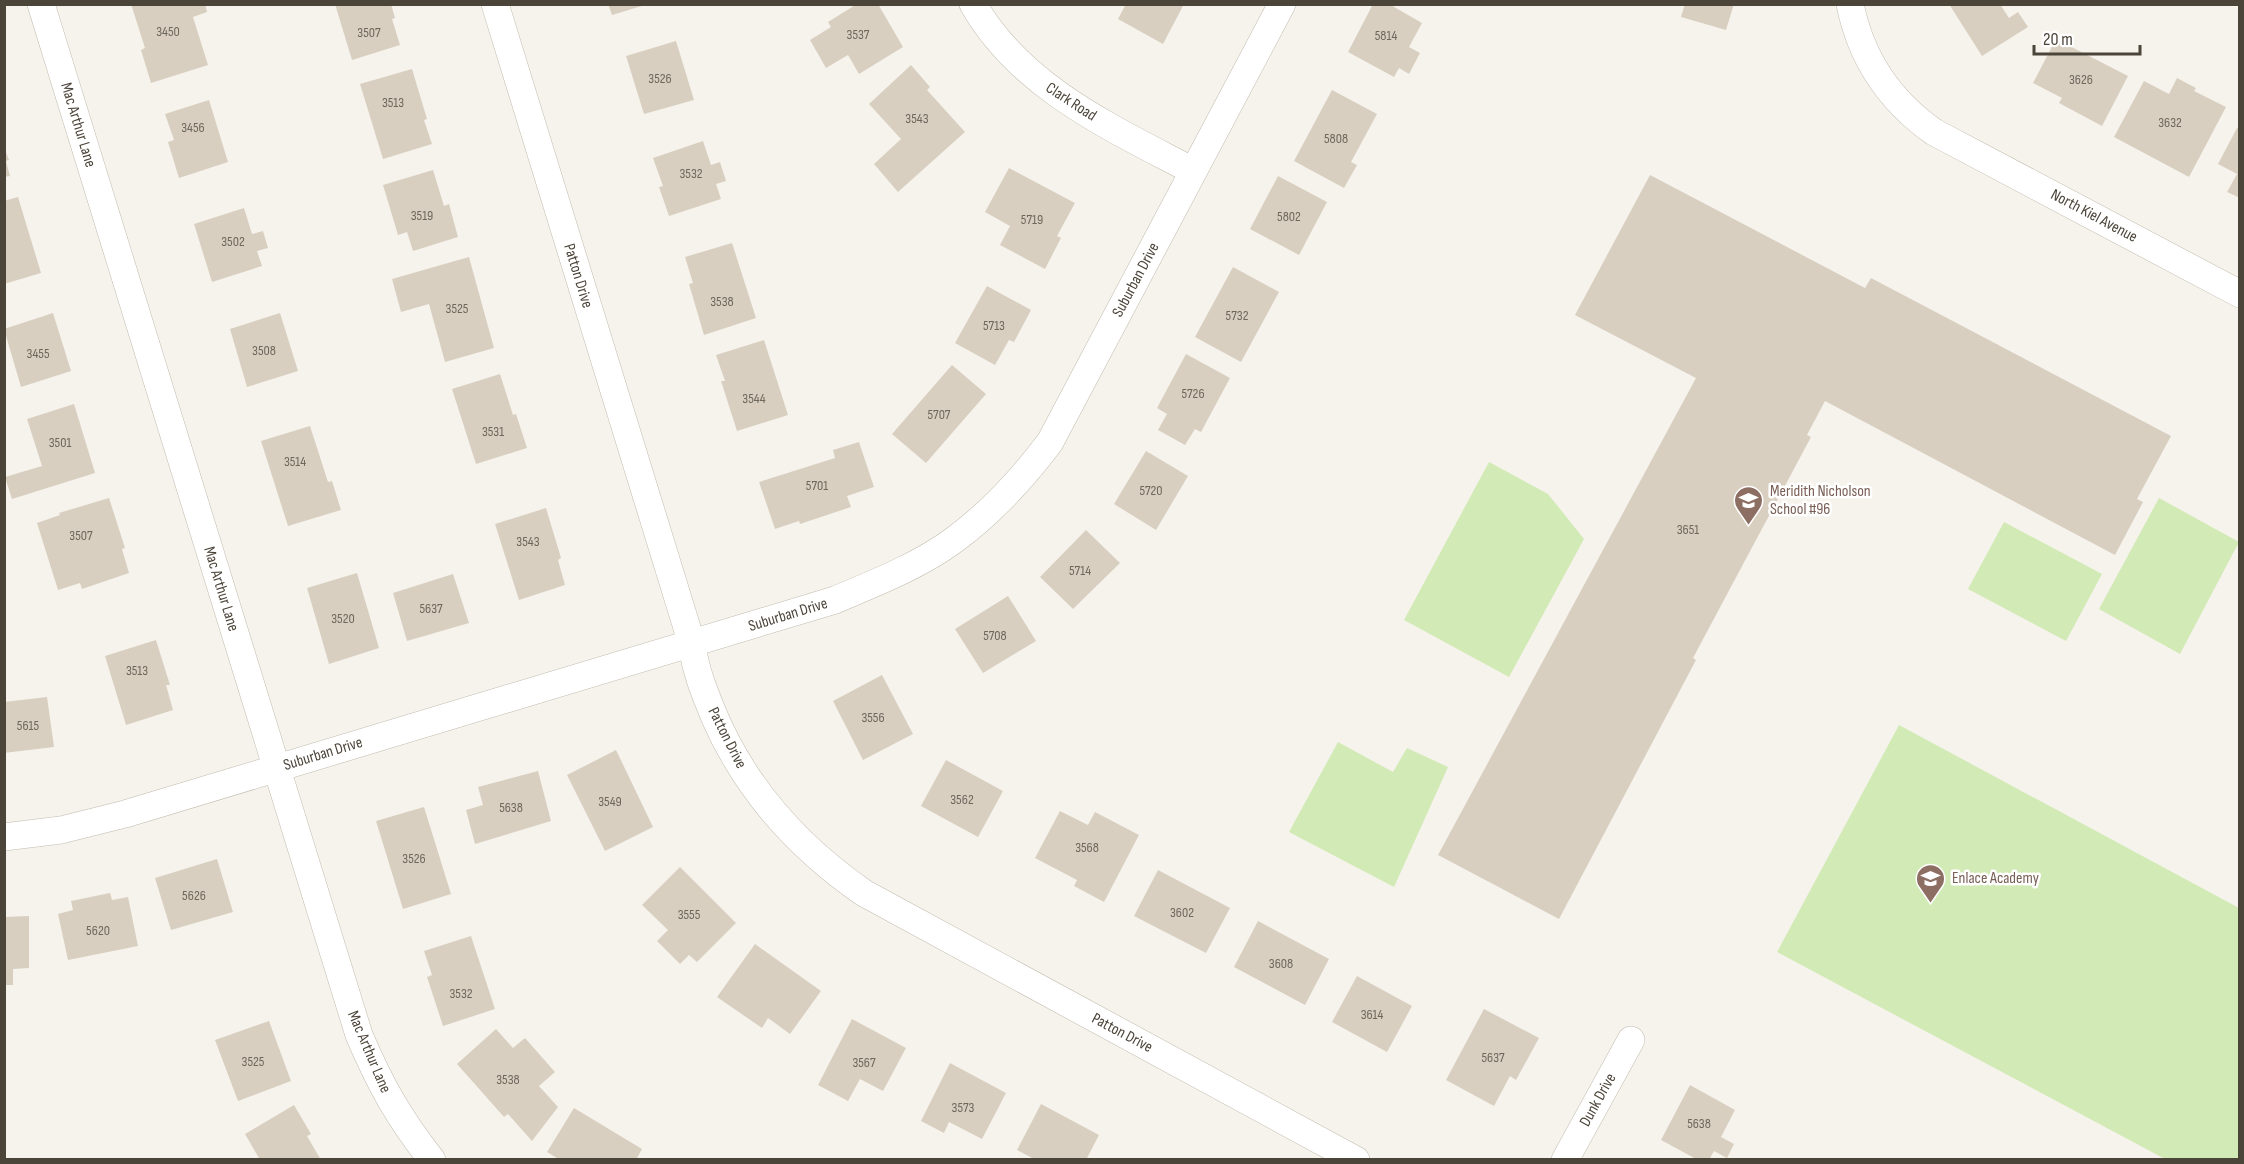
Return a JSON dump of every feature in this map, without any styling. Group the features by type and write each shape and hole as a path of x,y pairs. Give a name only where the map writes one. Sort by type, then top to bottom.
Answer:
{"street":[{"name":"Mac Arthur Lane","path":"41,4 359,1035 378,1081 395,1110 432,1160"},
{"name":"Patton Drive","path":"495,4 692,644 694,662 704,693 724,738 749,780 779,819 814,854 838,875 894,911 1356,1160"},
{"name":"Clark Road","path":"972,4 1020,64 1059,97 1193,171"},
{"name":"Suburban Drive","path":"4,837 61,830 92,823 692,644 863,590 940,549 982,519 1018,482 1050,442 1282,4"},
{"name":"North Kiel Avenue","path":"1850,4 1861,45 1876,73 1886,88 1921,123 2240,294"},
{"name":"Dunk Drive","path":"1565,1160 1631,1040"}],"green space":[{"path":"1489,462 1548,494 1584,539 1509,677 1404,620"},
{"path":"2159,498 2239,542 2180,654 2099,609"},
{"path":"2004,522 2102,574 2066,641 1968,589"},
{"path":"1899,725 2239,908 2239,1159 2165,1159 1777,952"},
{"path":"1338,742 1393,772 1407,748 1448,767 1394,887 1289,832"}],"building":[{"path":"131,4 205,4 207,12 193,17 208,65 151,83 141,50 145,48"},
{"path":"335,4 391,4 395,18 392,19 400,45 352,60"},
{"path":"608,4 645,4 645,5 612,15"},
{"path":"857,4 878,4 903,47 859,74 848,55 826,68 810,40 831,27 828,22"},
{"path":"1126,4 1184,4 1163,44 1118,19"},
{"path":"1373,4 1389,4 1422,23 1409,47 1420,53 1409,74 1399,68 1394,77 1348,52"},
{"path":"1685,4 1734,4 1726,30 1681,17"},
{"path":"1949,4 2000,4 2009,18 2018,12 2028,27 1982,56"},
{"path":"2056,39 2128,76 2102,126 2059,103 2062,98 2033,83"},
{"path":"676,41 694,100 644,114 626,56"},
{"path":"911,65 930,87 927,90 965,132 898,192 874,164 901,139 869,104"},
{"path":"412,69 432,144 383,159 360,84"},
{"path":"2177,78 2196,88 2194,91 2226,107 2189,177 2114,137 2144,81 2169,94"},
{"path":"1332,90 1377,114 1351,162 1357,165 1344,188 1294,161"},
{"path":"209,100 228,162 179,178 168,142 174,140 165,114"},
{"path":"2237,128 2240,129 2240,198 2227,192 2237,174 2218,164"},
{"path":"703,141 711,165 720,162 726,181 716,184 721,199 669,216 659,187 663,186 653,158"},
{"path":"4,147 9,160 6,161 10,176 4,177"},
{"path":"1009,168 1075,203 1057,236 1061,238 1045,269 1000,245 1010,226 985,212"},
{"path":"433,170 444,206 449,204 458,237 413,251 407,232 398,235 383,185"},
{"path":"1650,175 1865,288 1871,278 2171,436 2137,499 2143,502 2115,555 1825,401 1807,435 1811,437 1693,658 1696,660 1559,919 1438,855 1696,378 1575,315"},
{"path":"1278,176 1327,202 1299,255 1250,229"},
{"path":"18,197 41,273 4,284 4,201"},
{"path":"244,208 252,234 263,231 268,248 257,251 262,266 212,282 194,224"},
{"path":"732,243 756,318 704,335 689,284 693,283 685,257"},
{"path":"469,257 494,348 445,362 429,304 401,312 392,279"},
{"path":"1233,267 1279,292 1241,362 1195,337"},
{"path":"987,286 1031,310 1014,342 1009,340 995,365 955,343"},
{"path":"53,313 71,371 21,387 4,329"},
{"path":"280,313 298,371 247,387 230,329"},
{"path":"764,340 788,415 737,431 721,381 725,381 716,355"},
{"path":"1186,354 1230,378 1201,432 1195,429 1185,445 1158,430 1167,414 1157,408"},
{"path":"952,365 986,394 926,463 892,434"},
{"path":"500,374 513,415 516,414 527,448 476,464 452,389"},
{"path":"74,404 95,473 12,499 5,477 42,466 27,419"},
{"path":"310,426 328,482 332,481 341,510 288,526 261,441"},
{"path":"859,442 874,487 847,496 851,507 800,524 799,521 775,529 759,482 835,458 833,450"},
{"path":"1146,451 1188,476 1156,530 1114,504"},
{"path":"109,498 125,548 122,549 129,573 82,589 80,583 58,590 37,523 60,515 59,513"},
{"path":"546,508 561,558 558,560 565,585 519,600 495,524"},
{"path":"1086,530 1120,563 1073,609 1040,577"},
{"path":"357,573 379,648 329,664 307,588"},
{"path":"453,574 469,623 407,641 393,593"},
{"path":"1008,596 1036,641 983,673 955,629"},
{"path":"156,640 170,685 166,685 173,710 126,725 105,656"},
{"path":"882,675 913,734 863,760 833,701"},
{"path":"47,697 54,747 4,753 4,702"},
{"path":"616,750 653,827 605,851 567,775"},
{"path":"946,760 1003,791 978,837 921,806"},
{"path":"538,771 551,821 475,844 466,810 483,805 478,787"},
{"path":"424,807 451,894 403,909 376,821"},
{"path":"1060,811 1088,825 1095,812 1139,835 1104,902 1074,886 1077,880 1035,858"},
{"path":"217,859 233,912 171,930 155,878"},
{"path":"680,867 736,923 697,962 689,955 680,964 657,941 668,930 642,905"},
{"path":"1158,870 1230,908 1206,953 1134,916"},
{"path":"110,893 112,900 128,897 138,946 68,960 58,914 73,910 71,901"},
{"path":"29,916 29,968 13,969 13,985 4,985 4,917"},
{"path":"1258,921 1329,959 1305,1005 1234,967"},
{"path":"471,936 495,1009 443,1026 427,977 432,975 424,951"},
{"path":"755,944 821,991 790,1034 768,1018 762,1028 717,997"},
{"path":"1357,976 1412,1006 1387,1052 1332,1022"},
{"path":"1484,1009 1539,1038 1516,1080 1510,1076 1494,1106 1446,1080"},
{"path":"852,1019 906,1048 883,1091 860,1079 848,1101 818,1085"},
{"path":"269,1021 291,1081 238,1101 215,1040"},
{"path":"496,1029 513,1048 525,1038 555,1072 539,1086 558,1107 532,1141 508,1114 504,1117 457,1064"},
{"path":"950,1063 1006,1093 982,1139 949,1122 944,1133 921,1121"},
{"path":"1690,1085 1735,1110 1721,1137 1734,1144 1727,1158 1714,1151 1709,1160 1698,1160 1661,1140"},
{"path":"1041,1104 1099,1135 1086,1160 1036,1160 1017,1150"},
{"path":"294,1105 311,1134 307,1136 321,1160 260,1160 245,1134"},
{"path":"574,1108 642,1149 636,1160 560,1160 547,1152"}],"place":[{"name":"Meridith Nicholson School #96","path":"1749,526"},
{"name":"Enlace Academy","path":"1931,904"}]}
